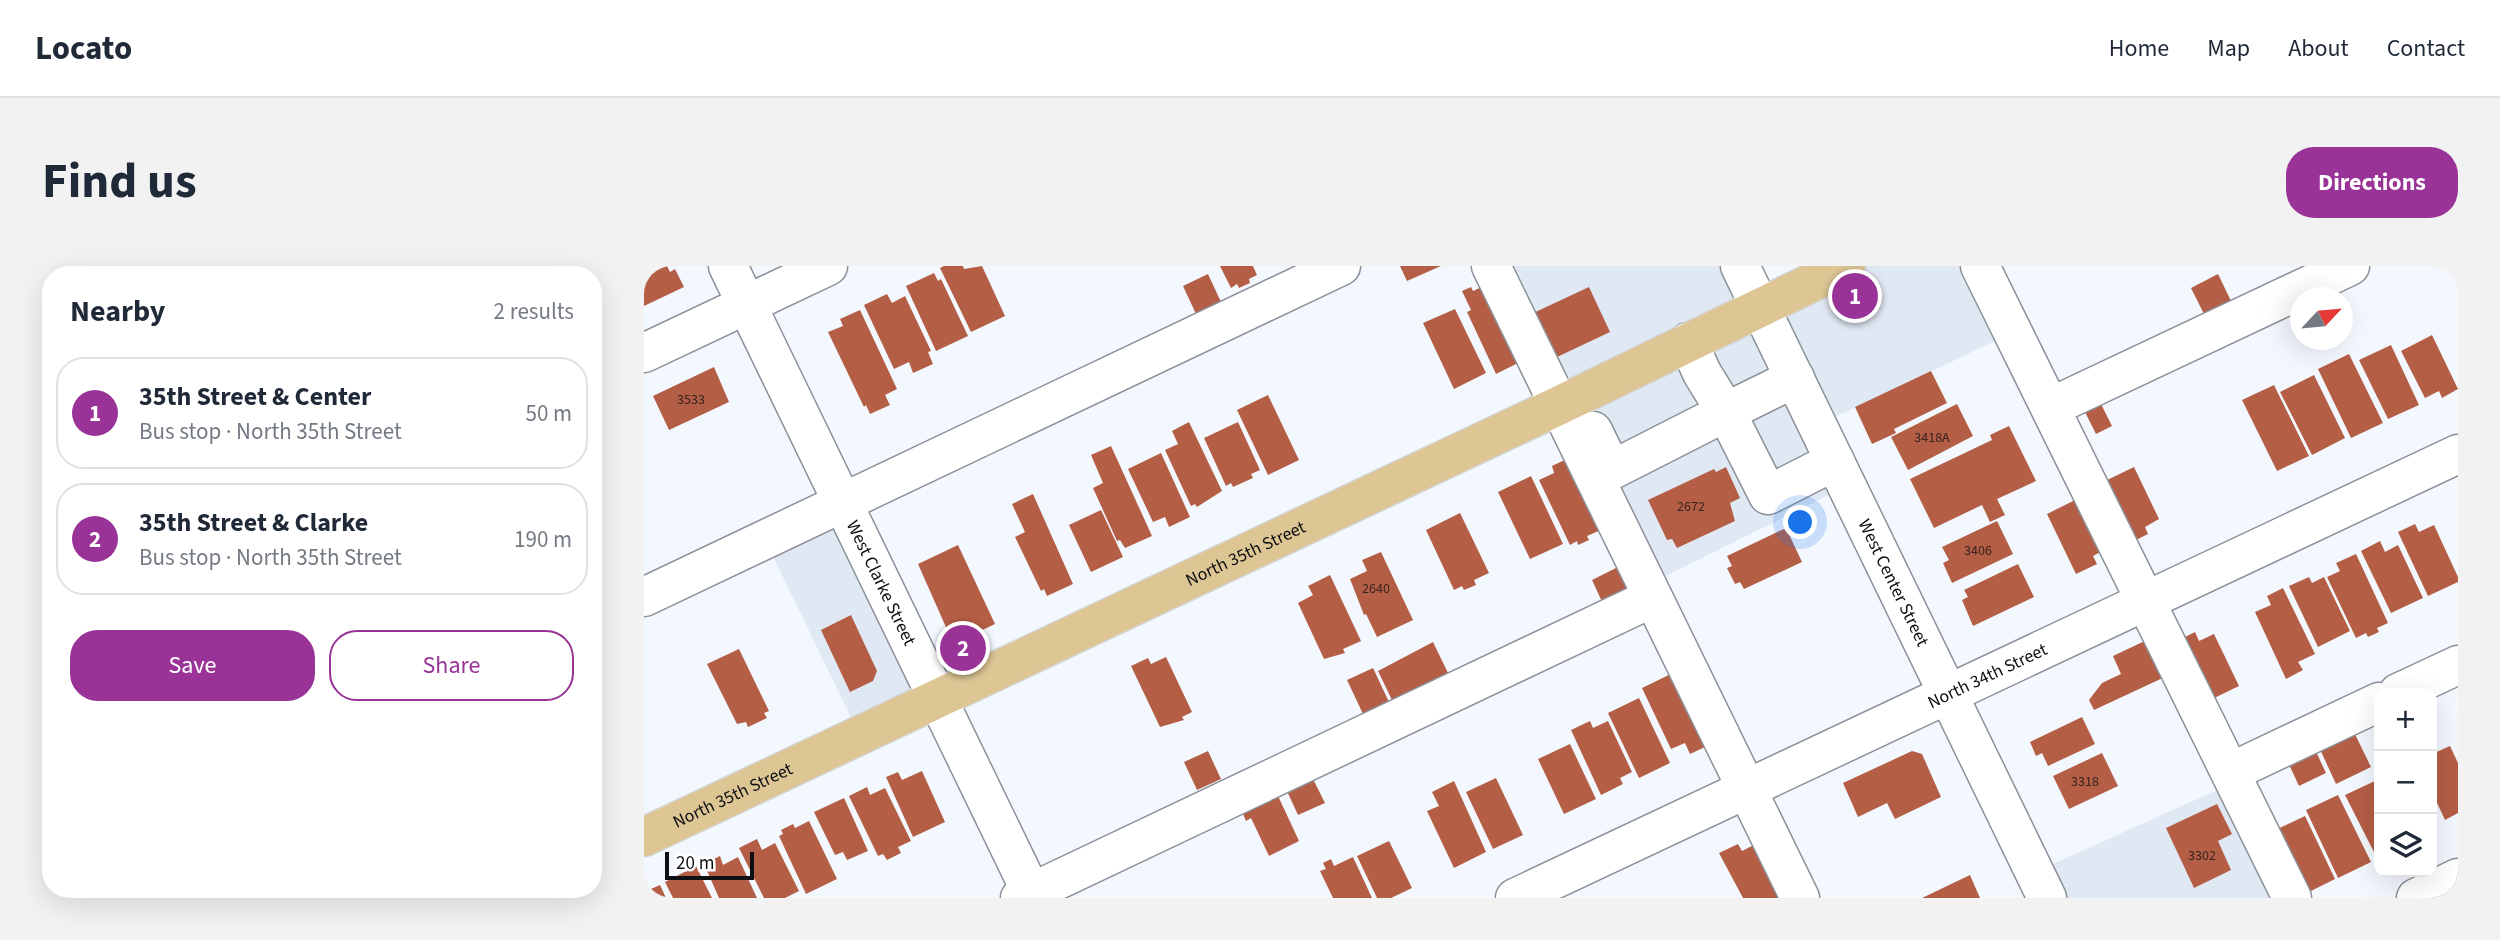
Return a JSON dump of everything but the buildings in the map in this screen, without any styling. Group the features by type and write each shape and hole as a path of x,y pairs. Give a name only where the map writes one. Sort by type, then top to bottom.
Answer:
{"main road":[{"name":"North 35th Street","path":"644,836 1568,401 1846,266"}],"street":[{"name":"West Clarke Street","path":"728,266 1029,896"},
{"path":"644,353 828,266"},
{"path":"644,597 1341,266"},
{"path":"1491,266 1568,401 1612,470 1795,378"},
{"name":"West Center Street","path":"1740,266 2047,898"},
{"path":"1980,266 2292,898"},
{"path":"2051,407 2350,266"},
{"path":"1688,342 1768,495 1835,461"},
{"path":"1568,401 1652,598 1800,898"},
{"name":"North 34th Street","path":"1515,898 2458,454"},
{"path":"1029,896 1652,598"},
{"path":"2409,688 2458,665"},
{"path":"2231,772 2374,704"},
{"path":"2416,898 2458,878"}],"shaded area":[{"path":"1495,266 1740,266 1760,306 1846,266 1980,266 2014,332 1818,425 1847,486 1646,586"},
{"path":"842,504 937,698 859,734 765,540"},
{"path":"2235,782 2292,898 2047,898 2035,872"}],"place":[{"name":"35th Street & Center","path":"1855,296"},
{"name":"35th Street & Clarke","path":"963,648"}]}
